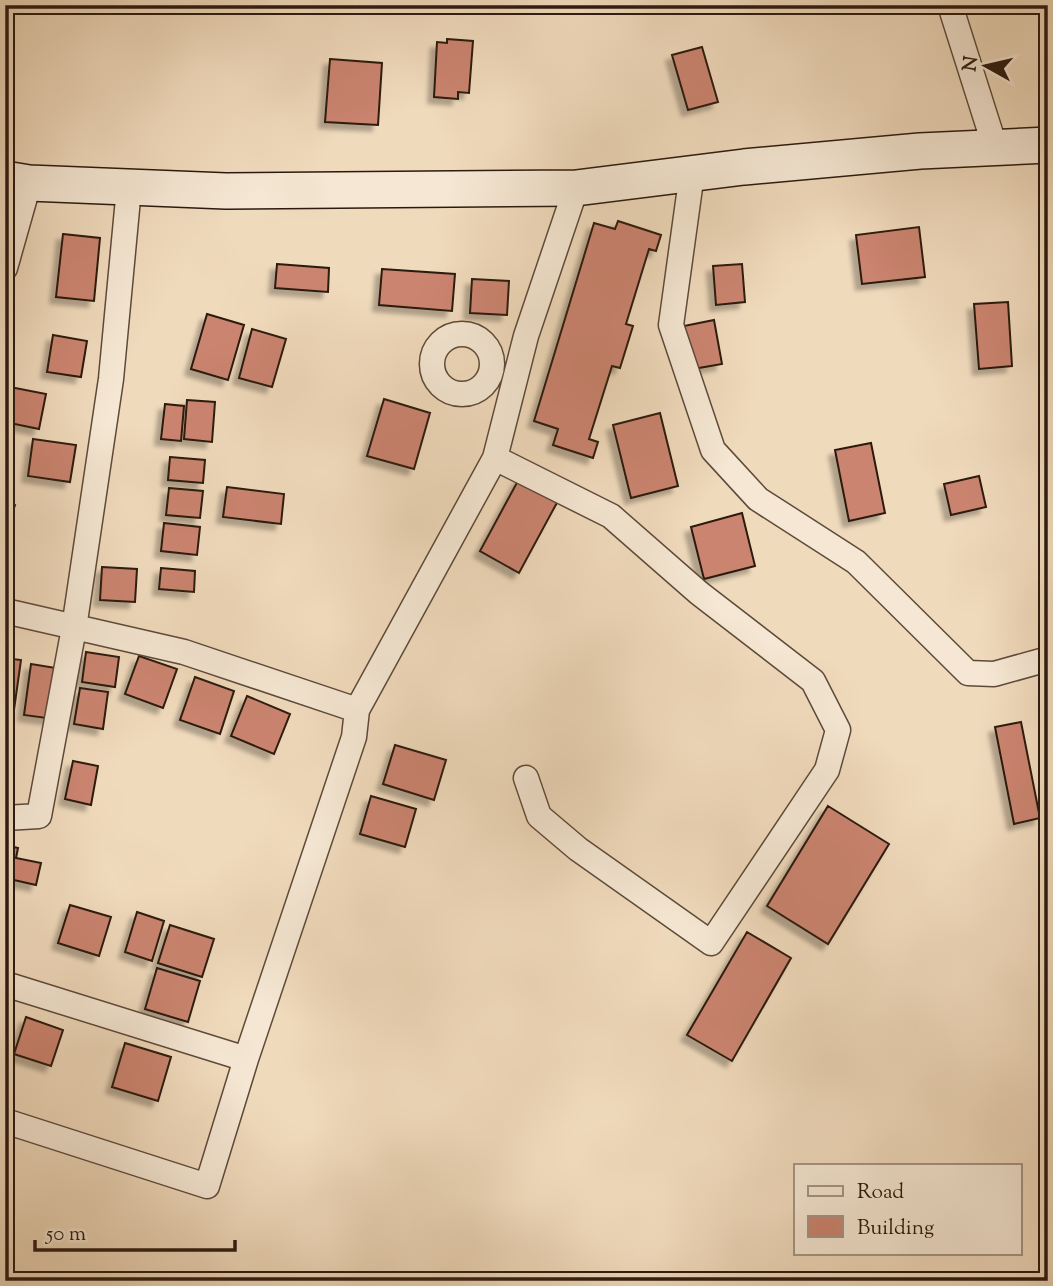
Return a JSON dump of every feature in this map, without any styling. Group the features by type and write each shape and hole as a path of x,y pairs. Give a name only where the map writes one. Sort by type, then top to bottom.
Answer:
{"street":[{"path":"950,5 995,147"},
{"path":"5,268 17,181 226,191 576,188 692,173 920,151 1048,145"},
{"path":"692,173 671,325 713,450 758,499 856,562 968,673 994,674 1048,659"},
{"path":"5,818 38,816 74,628 111,379 129,188"},
{"path":"5,1121 207,1186 246,1059 354,737 357,710 495,458 526,336 576,188"},
{"path":"495,458 611,516 699,593 813,681 838,730 827,770 712,943 578,849 539,816 526,778"},
{"path":"5,611 184,652 357,710"},
{"path":"5,984 246,1059"}],"building":[{"path":"447,39 473,41 469,93 458,92 458,99 434,97 437,42 447,43"},
{"path":"702,47 718,102 688,110 672,55"},
{"path":"330,59 382,63 378,125 325,122"},
{"path":"618,221 661,235 656,251 649,249 626,324 633,326 620,368 612,366 589,439 598,442 593,458 553,445 558,429 534,421 594,223 615,229"},
{"path":"919,227 925,277 862,284 856,235"},
{"path":"63,234 100,238 94,301 56,297"},
{"path":"277,264 329,268 328,292 275,288"},
{"path":"742,264 745,302 716,305 713,266"},
{"path":"382,269 455,274 452,311 379,305"},
{"path":"472,279 509,281 507,315 470,313"},
{"path":"1008,302 1012,366 979,369 974,304"},
{"path":"207,314 244,325 228,380 191,369"},
{"path":"714,320 722,364 693,369 684,326"},
{"path":"252,329 286,339 272,387 239,378"},
{"path":"53,335 87,341 81,377 47,372"},
{"path":"5,386 46,394 39,429 5,422"},
{"path":"384,399 430,413 414,469 367,456"},
{"path":"187,400 215,402 212,442 184,439"},
{"path":"165,404 184,406 181,441 161,439"},
{"path":"660,413 678,486 631,498 613,425"},
{"path":"33,439 76,445 70,482 28,476"},
{"path":"871,443 885,513 849,521 835,450"},
{"path":"170,457 205,460 203,483 168,480"},
{"path":"979,476 986,507 951,515 944,484"},
{"path":"520,477 559,499 519,573 480,551"},
{"path":"227,487 284,494 281,524 223,517"},
{"path":"169,488 203,491 200,518 166,515"},
{"path":"5,501 15,505 5,533"},
{"path":"742,513 755,566 704,579 691,527"},
{"path":"164,523 200,527 197,555 161,551"},
{"path":"102,567 137,569 135,602 100,600"},
{"path":"161,568 195,571 194,592 159,589"},
{"path":"86,652 119,657 115,687 82,682"},
{"path":"139,656 177,669 163,708 125,694"},
{"path":"5,658 21,660 14,710 5,709"},
{"path":"31,664 62,669 54,719 24,715"},
{"path":"195,677 234,691 220,734 180,720"},
{"path":"80,688 108,692 103,729 74,724"},
{"path":"247,696 290,714 274,754 231,736"},
{"path":"1021,722 1040,818 1014,824 995,727"},
{"path":"395,745 446,760 434,800 383,784"},
{"path":"73,761 98,766 91,805 65,799"},
{"path":"371,796 416,809 405,847 360,834"},
{"path":"828,806 889,844 828,944 767,906"},
{"path":"5,845 18,848 16,858 41,863 36,885 5,878"},
{"path":"70,905 111,917 99,956 58,943"},
{"path":"137,912 164,921 152,961 125,952"},
{"path":"170,925 214,939 202,977 158,963"},
{"path":"747,932 791,958 732,1061 687,1035"},
{"path":"157,968 200,981 188,1022 145,1009"},
{"path":"26,1017 63,1030 51,1066 14,1054"},
{"path":"125,1043 171,1057 158,1101 112,1087"}]}
